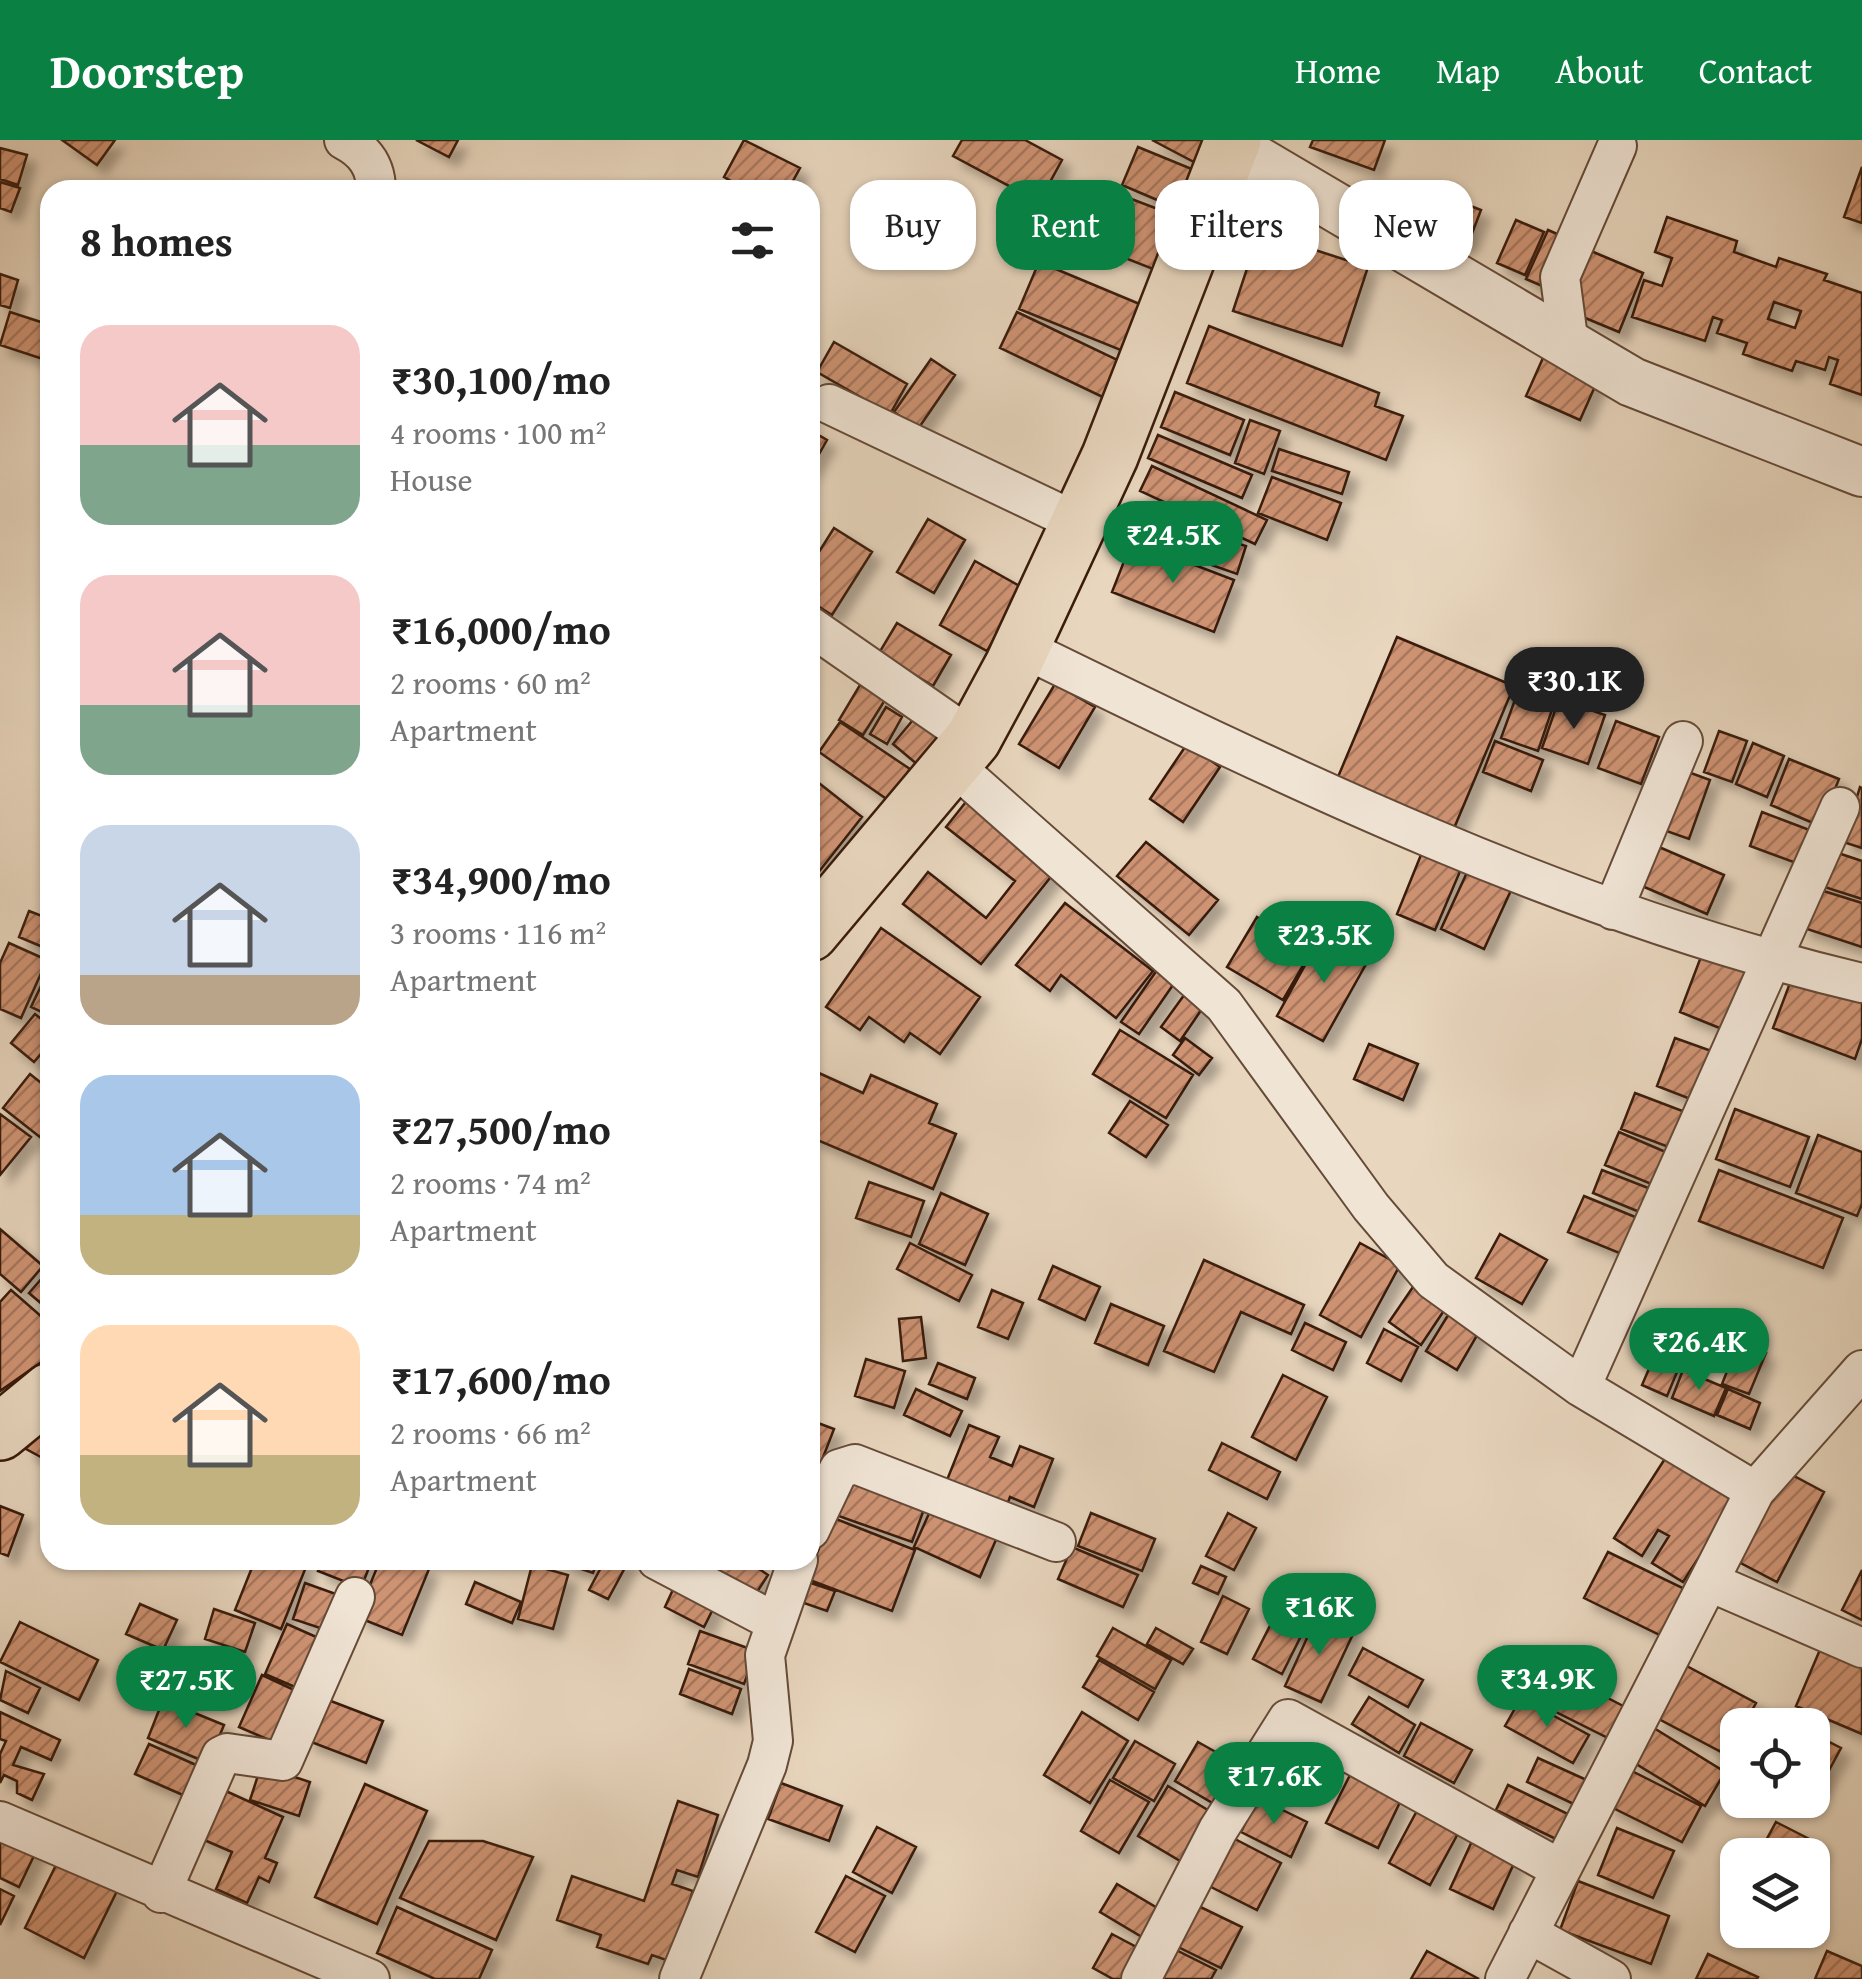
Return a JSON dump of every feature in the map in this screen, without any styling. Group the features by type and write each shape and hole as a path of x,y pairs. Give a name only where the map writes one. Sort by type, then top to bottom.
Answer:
{"main road":[{"path":"820,920 962,752 1021,647 1079,523 1232,143"},
{"path":"0,1432 40,1399"}],"street":[{"path":"1232,143 1569,346 1670,398 1862,472"},
{"path":"1569,346 1560,276 1617,146"},
{"path":"829,404 1079,523"},
{"path":"820,634 962,752 1224,1005 1423,1270 1581,1387 1755,1491"},
{"path":"1021,647 1408,827 1613,910 1769,962 1862,984"},
{"path":"1613,910 1683,741"},
{"path":"1581,1387 1840,807"},
{"path":"1505,1979 1755,1491 1862,1370"},
{"path":"820,1509 839,1469 855,1464 1056,1542"},
{"path":"677,1570 773,1621"},
{"path":"679,1979 771,1752 766,1655 773,1621 794,1570"},
{"path":"1710,1582 1862,1648"},
{"path":"161,1893 221,1756 227,1753 282,1761 356,1597"},
{"path":"1140,1979 1218,1830 1288,1719 1560,1869"},
{"path":"0,1821 370,1979"},
{"path":"1528,1932 1611,1979"}],"building":[{"path":"62,140 115,140 97,165"},
{"path":"416,140 458,140 449,157"},
{"path":"744,140 800,168 793,180 724,177"},
{"path":"962,140 1025,140 1062,160 1051,180 998,180 953,156"},
{"path":"1152,140 1205,140 1194,162"},
{"path":"1313,140 1385,140 1374,170 1310,147"},
{"path":"1138,147 1199,172 1196,180 1155,180 1155,199 1135,191 1135,180 1124,180"},
{"path":"0,148 27,155 18,185 0,179"},
{"path":"1862,167 1862,223 1844,217"},
{"path":"0,182 20,188 11,212 0,208"},
{"path":"1135,200 1155,208 1155,270 1135,262"},
{"path":"1473,207 1481,210 1473,231"},
{"path":"1667,217 1737,241 1734,252 1776,267 1779,258 1827,274 1824,280 1862,293 1862,395 1830,384 1838,360 1829,357 1825,370 1796,361 1792,371 1743,354 1747,343 1717,333 1722,320 1713,317 1705,341 1632,317 1644,280 1662,286 1672,258 1655,252","holes":["1774,302 1801,311 1795,328 1768,319"]},
{"path":"1516,220 1544,232 1525,275 1497,263"},
{"path":"1548,230 1589,248 1568,297 1526,279"},
{"path":"1319,251 1339,258 1339,270 1367,270 1342,346 1233,311 1246,270 1319,270"},
{"path":"1591,251 1643,273 1619,332 1566,310"},
{"path":"1036,270 1058,270 1142,305 1123,351 1019,309"},
{"path":"0,274 18,280 10,308 0,305"},
{"path":"10,312 40,322 40,358 0,345"},
{"path":"1017,312 1126,364 1109,400 1000,348"},
{"path":"1209,326 1379,393 1375,406 1403,416 1386,460 1187,383"},
{"path":"834,342 907,384 890,414 820,374"},
{"path":"1547,349 1601,373 1580,420 1526,396"},
{"path":"931,359 955,375 918,429 894,412"},
{"path":"1175,392 1244,420 1230,455 1161,427"},
{"path":"1250,420 1280,431 1264,474 1235,463"},
{"path":"1158,435 1252,475 1242,498 1148,458"},
{"path":"1279,449 1349,472 1342,494 1272,471"},
{"path":"1152,466 1267,520 1255,544 1140,491"},
{"path":"1272,477 1341,503 1327,540 1258,513"},
{"path":"1141,505 1201,523 1192,552 1133,534"},
{"path":"928,519 965,540 934,593 897,572"},
{"path":"834,528 872,552 832,615 820,607 820,550"},
{"path":"1212,535 1246,546 1237,574 1203,562"},
{"path":"1132,541 1234,580 1214,632 1112,592"},
{"path":"975,561 1023,588 987,651 940,625"},
{"path":"897,623 951,655 933,686 879,653"},
{"path":"1397,637 1514,686 1452,833 1335,784"},
{"path":"1055,684 1095,707 1059,768 1019,744"},
{"path":"860,685 885,700 863,735 839,720"},
{"path":"1520,686 1556,698 1538,751 1501,738"},
{"path":"1559,699 1605,715 1588,764 1542,748"},
{"path":"886,707 902,717 887,744 870,734"},
{"path":"917,715 942,737 918,765 893,744"},
{"path":"1616,721 1659,737 1641,784 1598,768"},
{"path":"840,722 910,769 888,800 820,751"},
{"path":"1719,731 1747,741 1732,782 1704,772"},
{"path":"1495,741 1543,760 1531,791 1483,772"},
{"path":"1753,743 1784,756 1767,797 1736,784"},
{"path":"1187,744 1220,767 1183,822 1150,799"},
{"path":"1789,759 1839,779 1820,826 1771,805"},
{"path":"1680,769 1710,780 1689,839 1658,828"},
{"path":"820,784 862,817 820,870"},
{"path":"1862,788 1862,848 1843,842"},
{"path":"969,798 1058,868 981,964 903,904 928,872 986,918 1015,881 946,827"},
{"path":"1762,812 1820,834 1807,867 1750,846"},
{"path":"1146,842 1218,900 1189,935 1117,876"},
{"path":"1425,845 1464,862 1435,930 1397,914"},
{"path":"1659,847 1724,875 1707,914 1642,886"},
{"path":"1826,849 1862,861 1862,899 1815,884"},
{"path":"1470,866 1513,886 1484,949 1441,929"},
{"path":"1814,888 1862,903 1862,947 1801,927"},
{"path":"1065,903 1153,971 1116,1018 1061,975 1050,991 1016,965"},
{"path":"29,911 40,915 40,946 19,937"},
{"path":"1257,917 1312,950 1283,1000 1227,967"},
{"path":"881,928 980,997 940,1054 910,1033 904,1042 869,1017 860,1030 826,1007"},
{"path":"1324,931 1370,957 1323,1041 1277,1016"},
{"path":"9,943 40,957 40,976 21,1018 0,1009 0,963"},
{"path":"1702,954 1755,974 1732,1033 1680,1012"},
{"path":"1157,970 1175,982 1139,1034 1121,1022"},
{"path":"1793,975 1862,1001 1862,1039 1855,1059 1773,1028"},
{"path":"40,988 40,1011 31,1007"},
{"path":"1187,991 1206,1003 1180,1041 1161,1027"},
{"path":"35,1014 40,1018 40,1055 34,1062 11,1043"},
{"path":"1120,1030 1193,1075 1166,1118 1093,1074"},
{"path":"1185,1038 1212,1058 1199,1075 1173,1055"},
{"path":"1675,1038 1717,1053 1698,1102 1657,1086"},
{"path":"1369,1044 1418,1064 1403,1100 1354,1079"},
{"path":"30,1074 40,1082 40,1137 3,1108"},
{"path":"820,1074 863,1093 871,1075 937,1104 929,1123 956,1134 933,1189 820,1141"},
{"path":"1635,1093 1693,1115 1679,1151 1621,1129"},
{"path":"1130,1101 1168,1125 1146,1157 1109,1133"},
{"path":"1735,1109 1809,1137 1790,1187 1716,1159"},
{"path":"0,1114 31,1137 0,1175"},
{"path":"1619,1132 1675,1156 1661,1188 1605,1165"},
{"path":"1818,1135 1862,1152 1862,1204 1857,1216 1796,1193"},
{"path":"1602,1170 1656,1191 1647,1215 1593,1193"},
{"path":"1719,1170 1843,1218 1823,1268 1699,1221"},
{"path":"869,1182 924,1201 911,1237 856,1218"},
{"path":"941,1193 988,1214 965,1265 919,1244"},
{"path":"1584,1196 1645,1221 1629,1257 1568,1232"},
{"path":"0,1229 40,1263 40,1270 21,1292 0,1274"},
{"path":"1500,1234 1547,1260 1522,1304 1476,1278"},
{"path":"910,1243 972,1275 959,1301 897,1269"},
{"path":"1360,1243 1400,1265 1361,1337 1320,1315"},
{"path":"1204,1260 1304,1305 1291,1334 1241,1312 1214,1372 1164,1351"},
{"path":"1053,1266 1100,1287 1085,1320 1039,1299"},
{"path":"40,1280 40,1302 29,1293"},
{"path":"1415,1284 1447,1306 1421,1345 1389,1322"},
{"path":"11,1290 40,1315 40,1363 0,1391 0,1302"},
{"path":"992,1290 1023,1303 1008,1339 978,1327"},
{"path":"1111,1304 1164,1326 1148,1365 1095,1343"},
{"path":"1453,1307 1483,1325 1457,1370 1426,1351"},
{"path":"921,1317 926,1358 903,1361 899,1319"},
{"path":"1305,1323 1346,1342 1333,1370 1292,1350"},
{"path":"1384,1329 1418,1347 1401,1381 1367,1363"},
{"path":"1739,1341 1766,1353 1749,1394 1722,1384"},
{"path":"1660,1343 1685,1353 1667,1396 1642,1385"},
{"path":"866,1359 905,1371 894,1408 855,1396"},
{"path":"938,1363 975,1378 967,1399 929,1384"},
{"path":"1683,1370 1726,1388 1714,1416 1672,1398"},
{"path":"1283,1375 1327,1397 1296,1460 1252,1437"},
{"path":"916,1389 962,1411 950,1436 904,1415"},
{"path":"1728,1389 1760,1403 1750,1429 1717,1415"},
{"path":"40,1424 40,1457 26,1449"},
{"path":"820,1424 834,1429 820,1465"},
{"path":"969,1425 999,1437 990,1457 1012,1466 1020,1446 1053,1459 1034,1507 1010,1497 1005,1510 945,1485"},
{"path":"1222,1443 1280,1472 1267,1499 1209,1470"},
{"path":"1666,1457 1735,1501 1683,1582 1652,1563 1669,1536 1658,1530 1642,1556 1614,1538"},
{"path":"1781,1469 1824,1492 1777,1582 1733,1559"},
{"path":"847,1473 927,1501 912,1542 833,1514"},
{"path":"936,1498 1001,1528 980,1577 914,1547"},
{"path":"0,1506 23,1515 8,1556 0,1553"},
{"path":"1091,1513 1155,1539 1142,1571 1078,1546"},
{"path":"1228,1513 1256,1528 1234,1570 1206,1556"},
{"path":"831,1517 915,1550 892,1611 807,1579 810,1570 820,1570 820,1545"},
{"path":"1072,1547 1138,1575 1123,1607 1058,1579"},
{"path":"1608,1552 1689,1591 1666,1638 1584,1598"},
{"path":"1201,1566 1226,1577 1218,1594 1193,1583"},
{"path":"251,1570 305,1570 281,1629 235,1610"},
{"path":"318,1570 368,1570 361,1588"},
{"path":"376,1570 429,1570 402,1635 357,1617"},
{"path":"531,1570 568,1575 553,1629 518,1619"},
{"path":"600,1570 624,1570 608,1599 589,1590"},
{"path":"718,1570 761,1570 768,1575 755,1595"},
{"path":"1862,1570 1862,1620 1842,1610"},
{"path":"475,1582 521,1602 512,1623 466,1604"},
{"path":"808,1582 835,1591 827,1611 801,1602"},
{"path":"305,1583 347,1598 335,1633 293,1619"},
{"path":"676,1583 716,1603 704,1627 665,1607"},
{"path":"1223,1596 1249,1609 1227,1654 1201,1642"},
{"path":"1282,1602 1311,1616 1282,1674 1253,1659"},
{"path":"140,1604 177,1620 163,1650 126,1634"},
{"path":"214,1609 255,1623 245,1652 205,1639"},
{"path":"1318,1614 1354,1632 1321,1702 1285,1686"},
{"path":"20,1622 98,1660 79,1700 0,1662"},
{"path":"287,1624 332,1644 311,1694 265,1674"},
{"path":"1113,1628 1171,1660 1155,1689 1097,1656"},
{"path":"1156,1628 1193,1649 1183,1664 1147,1644"},
{"path":"700,1631 756,1651 744,1684 688,1664"},
{"path":"1822,1645 1862,1663 1862,1734 1830,1720 1830,1708 1796,1706"},
{"path":"1363,1648 1423,1680 1408,1707 1349,1675"},
{"path":"1099,1660 1154,1692 1138,1720 1083,1687"},
{"path":"1683,1664 1756,1703 1753,1708 1720,1708 1720,1751 1655,1717"},
{"path":"689,1669 741,1689 732,1714 680,1694"},
{"path":"6,1671 40,1688 28,1713 0,1700"},
{"path":"262,1675 305,1695 283,1746 239,1727"},
{"path":"1567,1677 1629,1709 1614,1741 1550,1709"},
{"path":"1369,1697 1415,1725 1399,1753 1352,1724"},
{"path":"323,1698 383,1721 366,1763 306,1740"},
{"path":"1521,1698 1589,1735 1573,1763 1505,1726"},
{"path":"163,1700 224,1725 208,1763 148,1738"},
{"path":"0,1712 60,1740 51,1760 21,1747 13,1765 44,1774 32,1800 17,1793 17,1781 4,1775 0,1783 0,1754 6,1741 0,1739"},
{"path":"1082,1712 1128,1741 1090,1803 1044,1775"},
{"path":"1421,1723 1472,1750 1454,1783 1404,1756"},
{"path":"1649,1725 1720,1769 1720,1780 1705,1806 1628,1759"},
{"path":"1135,1741 1175,1764 1154,1801 1113,1778"},
{"path":"1198,1742 1244,1768 1221,1808 1175,1781"},
{"path":"1830,1742 1841,1748 1830,1768"},
{"path":"149,1744 205,1769 192,1799 135,1774"},
{"path":"1538,1758 1591,1782 1580,1807 1527,1782"},
{"path":"261,1766 310,1782 299,1816 250,1800"},
{"path":"1626,1768 1701,1806 1682,1842 1607,1805"},
{"path":"1350,1775 1401,1800 1378,1848 1326,1823"},
{"path":"1110,1780 1149,1802 1119,1853 1081,1831"},
{"path":"781,1783 842,1806 829,1841 768,1819"},
{"path":"365,1784 427,1811 377,1924 315,1897"},
{"path":"1508,1785 1570,1815 1558,1840 1496,1810"},
{"path":"1168,1786 1216,1815 1187,1865 1138,1836"},
{"path":"217,1787 283,1817 265,1858 277,1863 269,1882 259,1877 247,1903 216,1889 232,1852 195,1836"},
{"path":"1258,1798 1307,1822 1291,1857 1241,1832"},
{"path":"678,1801 718,1815 698,1877 677,1870 672,1884 693,1891 669,1961 652,1955 648,1964 597,1947 601,1935 557,1920 572,1876 644,1901"},
{"path":"1420,1805 1461,1828 1430,1885 1389,1863"},
{"path":"1776,1822 1807,1838 1767,1838"},
{"path":"0,1823 40,1843 19,1887 0,1878"},
{"path":"877,1827 916,1847 892,1893 853,1872"},
{"path":"1617,1828 1674,1851 1653,1898 1598,1875"},
{"path":"1233,1838 1281,1863 1257,1910 1209,1886"},
{"path":"1473,1839 1516,1859 1493,1909 1450,1889"},
{"path":"429,1841 483,1841 533,1857 496,1940 400,1898"},
{"path":"60,1857 119,1887 84,1958 25,1928"},
{"path":"846,1876 885,1896 855,1952 816,1932"},
{"path":"1578,1881 1669,1916 1651,1964 1560,1930"},
{"path":"1117,1884 1164,1912 1147,1940 1100,1912"},
{"path":"0,1889 14,1896 0,1925"},
{"path":"1188,1901 1242,1927 1221,1968 1168,1942"},
{"path":"397,1907 492,1950 479,1979 435,1979 377,1953"},
{"path":"1112,1934 1142,1950 1126,1979 1113,1979 1093,1968"},
{"path":"1166,1945 1216,1970 1211,1979 1158,1979"},
{"path":"1427,1951 1479,1979 1411,1979"},
{"path":"1827,1951 1862,1966 1862,1979 1815,1979"},
{"path":"1708,1954 1758,1977 1696,1979"}]}
